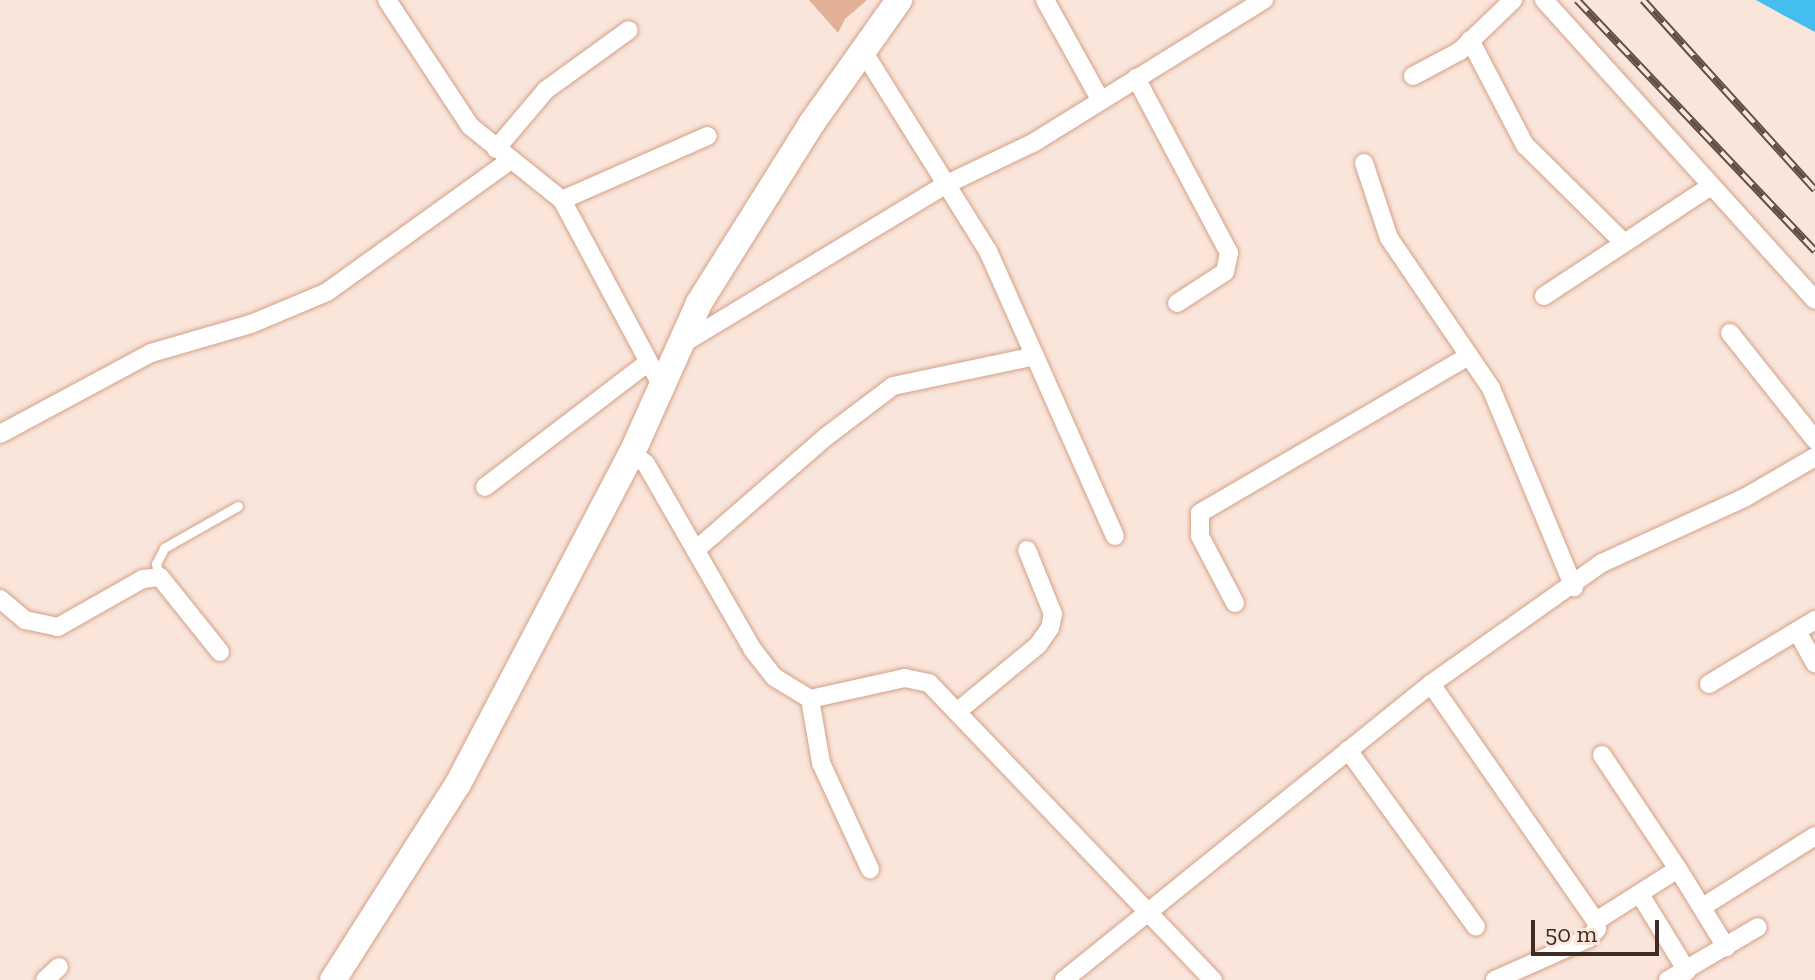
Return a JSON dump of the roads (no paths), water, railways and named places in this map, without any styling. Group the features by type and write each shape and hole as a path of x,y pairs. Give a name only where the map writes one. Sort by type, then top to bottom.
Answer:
{"street":[{"path":"333,980 458,784 632,453 653,373 562,200 503,155 461,114 387,0"},
{"path":"679,346 699,303 899,0"},
{"path":"1045,0 1101,101"},
{"path":"485,487 653,373 679,346 947,184 1033,143 1264,0"},
{"path":"1413,76 1470,40 1513,0"},
{"path":"1544,0 1815,300"},
{"path":"0,434 151,353 251,324 327,292 503,155 546,90 629,30"},
{"path":"1470,40 1525,145 1624,243"},
{"path":"863,51 947,184 1009,291 1115,536"},
{"path":"1136,78 1229,253 1225,272 1177,303"},
{"path":"562,200 708,136"},
{"path":"1364,163 1389,238 1469,356 1507,422 1574,587"},
{"path":"1544,296 1711,186"},
{"path":"1730,333 1815,440"},
{"path":"698,548 834,430 893,386 1035,356"},
{"path":"1235,603 1200,536 1200,513 1469,356"},
{"path":"632,453 646,464 698,548 753,650 774,677 810,699 905,678 929,683 1213,980"},
{"path":"1064,980 1128,932 1145,911 1431,684 1625,550 1746,497 1815,457"},
{"path":"958,711 1038,645 1050,628 1053,614 1027,550"},
{"path":"0,599 25,620 58,627 143,579 160,577 220,652"},
{"path":"1709,684 1815,620"},
{"path":"1797,631 1815,663"},
{"path":"1431,684 1596,921 1597,929 1589,938 1495,980"},
{"path":"810,699 821,763 870,869"},
{"path":"1348,750 1476,927"},
{"path":"1602,755 1704,906 1726,947"},
{"path":"1704,906 1815,836"},
{"path":"1596,921 1641,896 1678,869"},
{"path":"1641,896 1687,971"},
{"path":"1668,980 1758,927"}],"lane":[{"path":"160,577 156,564 164,548 238,506"}],"water":[{"path":"1756,0 1815,0 1815,32 1783,15"}],"railway":[{"path":"1577,0 1815,251"},
{"path":"1643,0 1815,190"}]}
